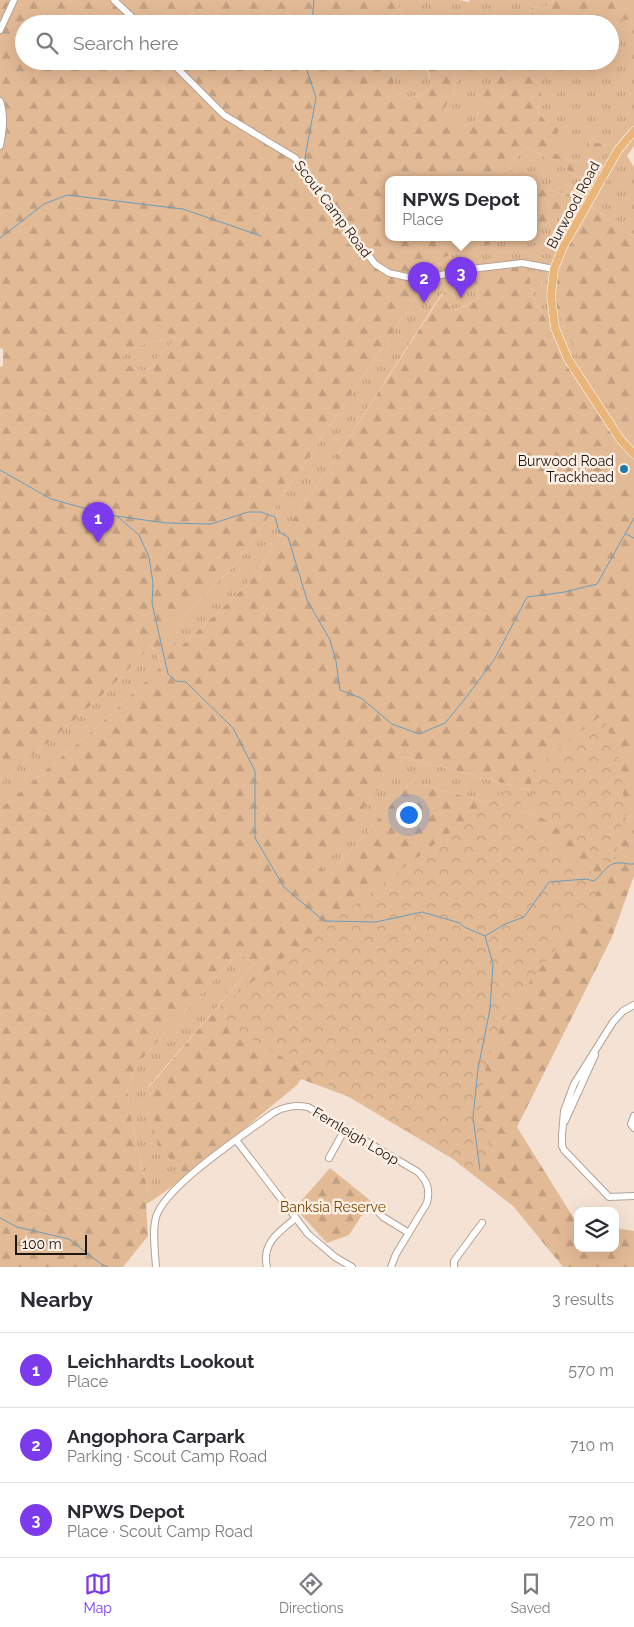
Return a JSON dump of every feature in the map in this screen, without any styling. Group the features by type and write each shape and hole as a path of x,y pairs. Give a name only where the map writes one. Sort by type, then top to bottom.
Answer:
{"main road":[{"name":"Burwood Road","path":"634,131 618,150 604,172 563,247 554,268 551,296 554,328 568,359 620,439 634,454"}],"street":[{"path":"0,30 14,0"},
{"path":"114,0 130,15"},
{"name":"Scout Camp Road","path":"179,70 224,115 295,158 375,264 389,273 407,277 441,275 471,269 522,263 554,268"},
{"path":"0,101 3,110 3,125 0,146"},
{"path":"634,1005 618,1016 597,1049 563,1126 563,1148 606,1195 612,1198 634,1196"},
{"name":"Fernleigh Loop","path":"156,1267 156,1217 180,1184 273,1113 282,1108 295,1106 308,1107 418,1172 425,1179 429,1194 427,1203 396,1254 391,1267"},
{"path":"634,1116 630,1124 634,1128"},
{"path":"329,1158 345,1129"},
{"path":"236,1140 319,1245 351,1267"},
{"path":"373,1206 383,1217 409,1233"},
{"path":"267,1267 265,1256 270,1242 274,1236 296,1218"},
{"path":"454,1267 454,1261 482,1223"}],"green space":[{"path":"0,0 396,0 403,15 15,15 15,70 394,70 393,92 406,99 421,95 432,86 428,70 452,70 457,80 453,94 444,109 456,128 476,121 483,93 498,77 520,71 541,85 541,96 537,110 546,122 558,128 556,152 571,162 592,160 589,141 607,145 599,164 587,180 572,174 558,161 546,158 526,147 508,167 518,176 385,176 385,241 503,241 423,263 426,283 236,564 166,632 173,642 176,651 247,585 337,456 443,293 447,297 448,306 455,310 475,301 479,297 472,275 475,267 526,262 534,300 617,428 634,448 634,818 404,757 317,866 330,874 411,782 634,842 634,876 612,937 517,1127 574,1219 574,1252 619,1252 619,1229 634,1231 634,1267 563,1267 513,1206 458,1163 406,1118 301,1079 297,1085 187,1176 158,1147 148,1088 254,964 238,953 138,1063 127,1089 133,1129 148,1192 153,1200 146,1204 148,1236 123,1267 0,1267 0,809 97,727 161,667 158,656 151,646 97,700 0,783 0,367 3,366 3,349 0,348","holes":["173,336 176,340 163,351 153,367 143,371 133,368 121,358 132,349"]},
{"path":"396,0 459,0 469,2 470,0 554,0 547,6 531,8 530,15 403,15"},
{"path":"554,0 634,0 634,22 620,18 619,20 619,15 530,15 531,8 547,6"},
{"path":"620,18 634,22 634,146 627,156 634,167 634,238 578,196 537,189 537,176 518,176 508,167 526,147 546,158 558,161 572,174 587,180 607,145 589,141 593,160 571,162 556,152 546,122 537,110 541,96 498,77 484,93 476,121 456,129 444,109 453,94 457,80 452,70 619,70"},
{"path":"394,70 427,70 432,86 421,95 406,99 393,92"},
{"path":"562,132 572,137 562,157 552,152"},
{"path":"537,189 578,196 634,238 634,441 621,425 566,333 549,285 550,273 548,272 544,292 540,279 540,257 549,260 549,265 552,265 565,235 582,204 537,229"},
{"path":"582,204 565,235 552,265 549,265 549,260 540,258 541,284 544,291 548,272 550,273 621,425 634,441 634,448 617,428 534,300 526,266 472,275 479,297 475,301 454,310 448,306 447,297 442,293 337,456 247,585 176,651 173,642 166,632 236,564 426,283 422,263 502,241 537,241 537,229"},
{"path":"173,336 176,340 163,351 153,367 143,371 133,368 121,358 138,346"},
{"path":"151,646 158,656 161,667 97,727 0,809 0,783 97,700"},
{"path":"604,713 618,758 623,785 622,827 611,866 535,813 530,772"},
{"path":"404,757 634,818 634,842 411,782 330,874 316,866"},
{"path":"518,781 523,821 604,881 585,910 522,993 504,1022 490,1053 483,1086 483,1122 492,1151 478,1174 210,1014"},
{"path":"238,953 254,964 148,1087 187,1176 153,1200 148,1192 133,1129 127,1089 138,1063"},
{"name":"Banksia Reserve","path":"330,1168 371,1201 349,1235 327,1243 295,1208"}],"waterway":[{"path":"313,15 314,0"},
{"path":"304,163 316,98 307,70"},
{"path":"0,238 44,204 67,195 183,209 261,236"},
{"path":"0,470 51,499 109,515 166,523 211,524 248,512 261,512 275,517 279,532 288,537 307,600 330,640 336,661 340,690 361,698 392,724 419,734 445,723 464,700 494,660 527,597 565,592 597,584 634,518"},
{"path":"118,517 139,535 149,557 153,583 152,603 168,674 176,681 186,682 233,728 255,771 255,838 284,887 324,921 376,922 422,912 460,923 464,927 485,936 505,924 524,917 549,882 586,879 594,881 613,864 634,864"},
{"path":"626,534 634,538"},
{"path":"480,1170 473,1117 478,1069 490,1009 493,964 485,936"},
{"path":"0,1218 17,1227 69,1239 101,1264 108,1267"}],"place":[{"name":"NPWS Depot","path":"461,298"},
{"name":"Angophora Carpark","path":"424,303"},
{"name":"Burwood Road Trackhead","path":"624,469"},
{"name":"Leichhardts Lookout","path":"98,543"}]}
